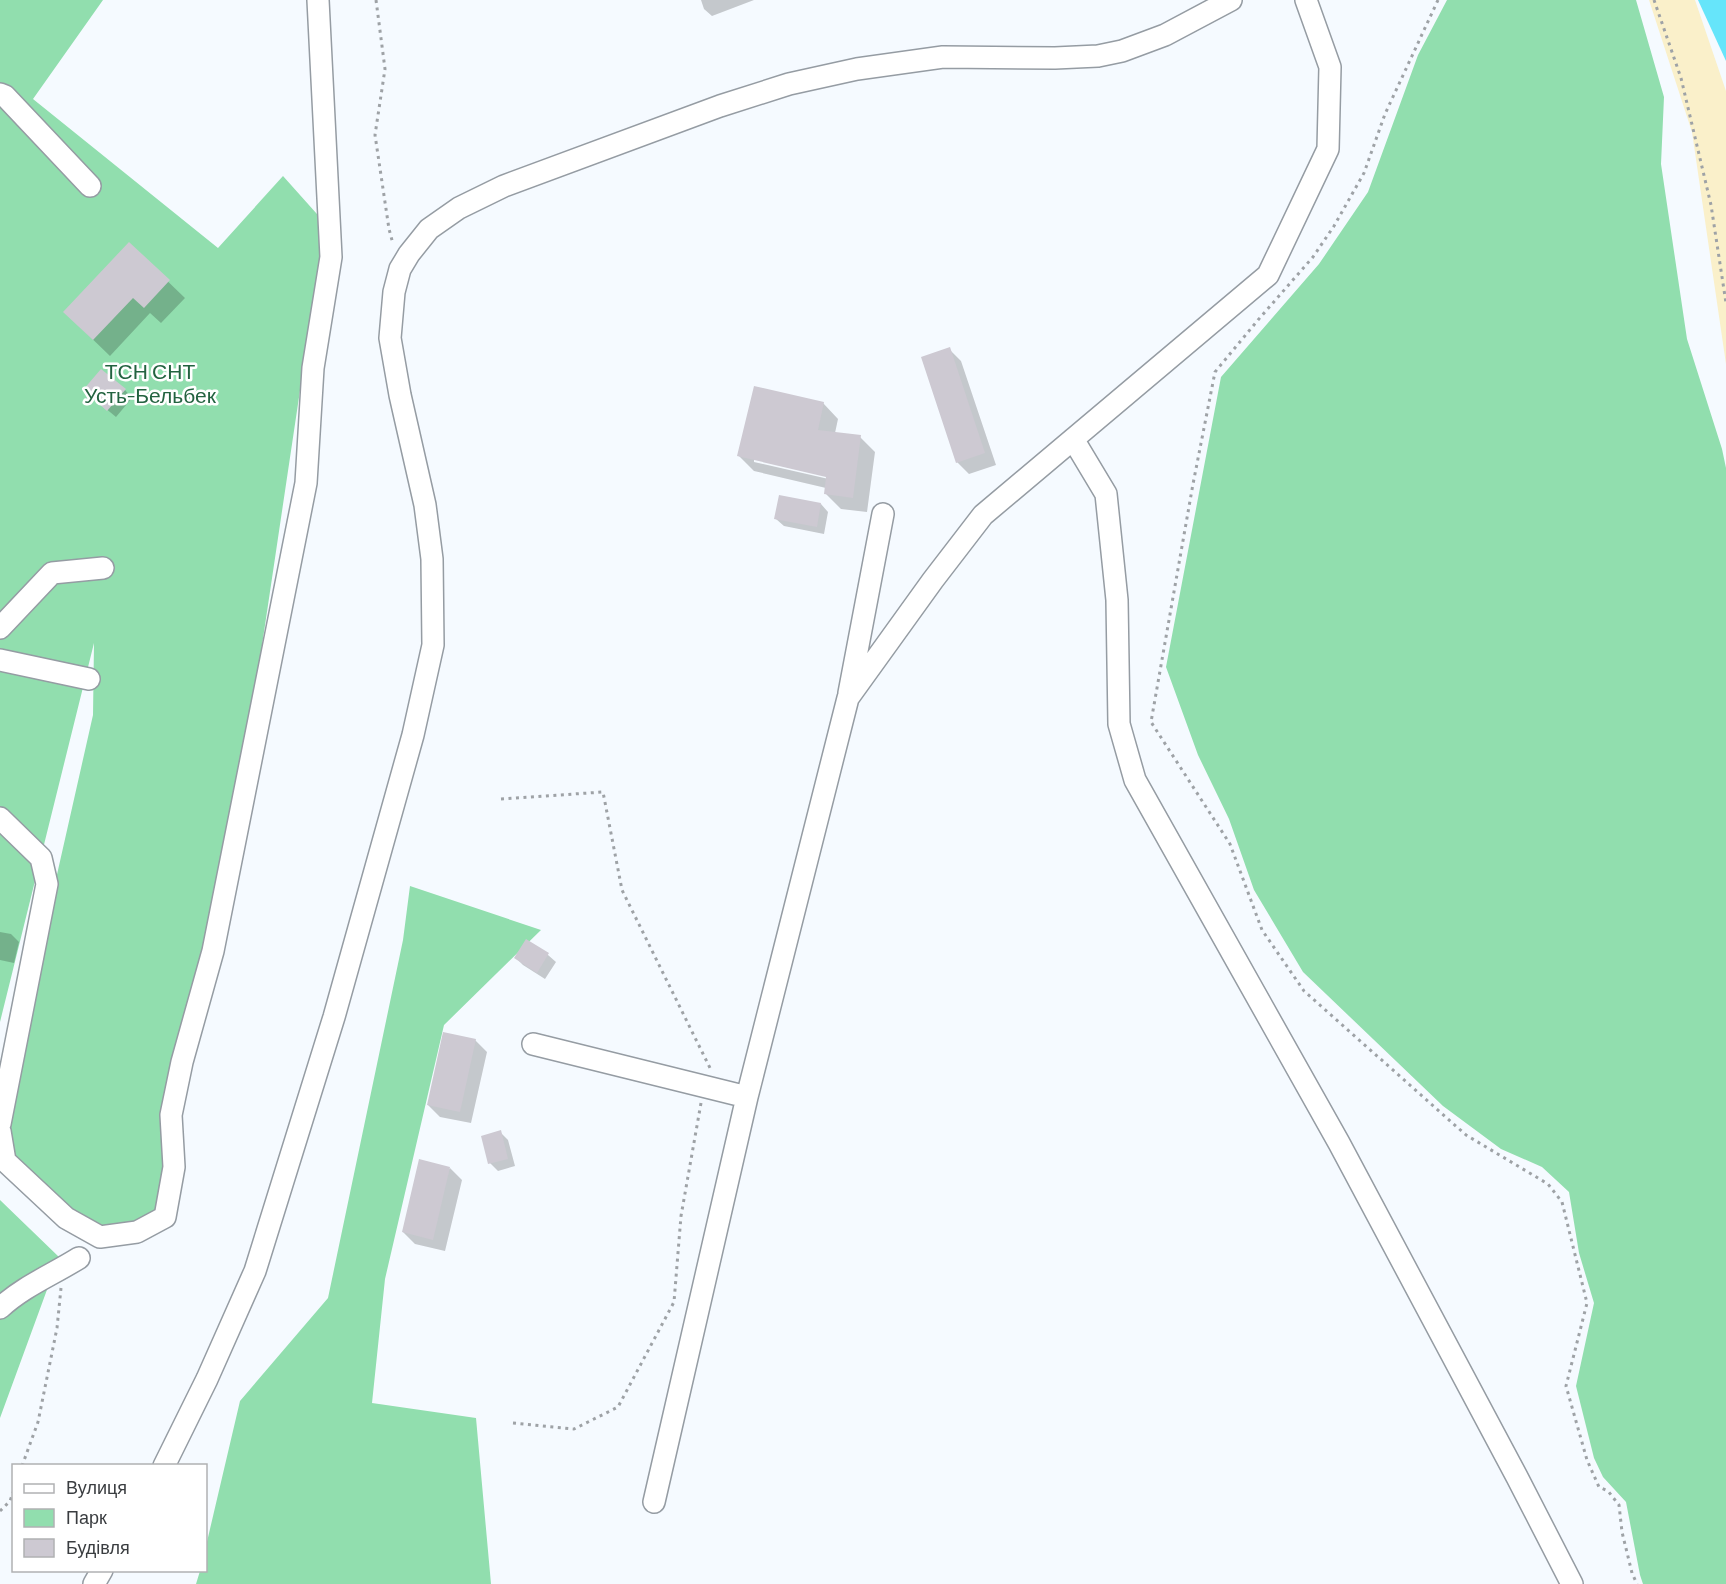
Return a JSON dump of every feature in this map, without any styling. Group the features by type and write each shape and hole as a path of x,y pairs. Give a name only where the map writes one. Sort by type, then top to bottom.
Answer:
{"street":[{"path":"0,1131 3,1158 66,1218 100,1236 137,1232 165,1217 174,1167 171,1115 213,951 306,483 314,368 332,257 318,0"},
{"path":"165,1464 207,1379 255,1271 334,1017 413,735 433,645 432,559 427,516 390,338 394,292 400,269 409,254 429,229 459,208 504,186 720,106 789,84 857,69 943,57 1098,56 1122,51 1165,35 1231,0"},
{"path":"848,698 983,515 1268,275 1328,149 1330,67 1306,0"},
{"path":"0,94 5,96 90,186"},
{"path":"1073,439 1106,494 1117,600 1119,724 1135,780 1339,1143 1572,1584"},
{"path":"654,1502 747,1097 848,698 883,513"},
{"path":"0,628 52,573 103,568"},
{"path":"0,660 89,680"},
{"path":"0,818 41,858 47,884 0,1124"},
{"path":"533,1044 747,1097"},
{"path":"0,1308 34,1283 79,1258"}],"path":[{"path":"376,0 385,69 375,135 389,230 400,269"},
{"path":"1438,0 1385,114 1364,173 1334,225 1312,257 1215,372 1192,484 1151,722 1230,844 1262,930 1304,991 1466,1135 1548,1184 1562,1202 1587,1303 1566,1386 1587,1460 1599,1487 1608,1491 1619,1505 1622,1532 1637,1584"},
{"path":"1654,0 1681,78 1711,205 1726,303"},
{"path":"501,800 603,792 622,891 713,1088 681,1216 674,1302 618,1407 574,1429 513,1423"},
{"path":"23,1464 38,1422 57,1328 61,1287"},
{"path":"0,1511 12,1494"}],"green space":[{"name":"ТСН СНТ Усть-Бельбек","path":"0,0 103,0 33,99 218,248 283,176 325,223 258,672 161,1213 103,1234 0,1169 49,910 93,715 94,643 0,1022"},
{"path":"1447,0 1636,0 1664,97 1661,164 1687,339 1726,468 1726,1584 1643,1584 1626,1502 1603,1477 1594,1458 1576,1386 1594,1303 1579,1253 1569,1192 1542,1167 1501,1149 1443,1106 1303,972 1254,890 1229,819 1198,755 1166,667 1221,377 1319,264 1368,192 1418,55"},
{"path":"410,886 541,930 444,1025 385,1279 372,1403 476,1418 491,1584 196,1584 200,1572 207,1572 207,1542 240,1401 328,1298 403,940"},
{"path":"0,1200 59,1257 0,1418"}],"sand":[{"path":"1649,0 1695,0 1726,91 1726,364 1692,132"}],"water":[{"path":"1698,0 1726,0 1726,61"}],"building":[{"path":"129,242 170,280 144,308 133,298 93,340 63,312"},
{"path":"950,347 985,453 956,463 921,357"},
{"path":"101,369 126,389 107,411 83,390"},
{"path":"754,386 824,402 818,430 861,435 853,498 824,494 826,477 737,456"},
{"path":"779,495 821,503 817,527 774,519"},
{"path":"526,939 549,953 537,973 514,958"},
{"path":"443,1032 476,1039 460,1112 427,1105"},
{"path":"501,1130 508,1159 488,1164 481,1136"},
{"path":"419,1159 450,1167 433,1240 402,1232"}]}
